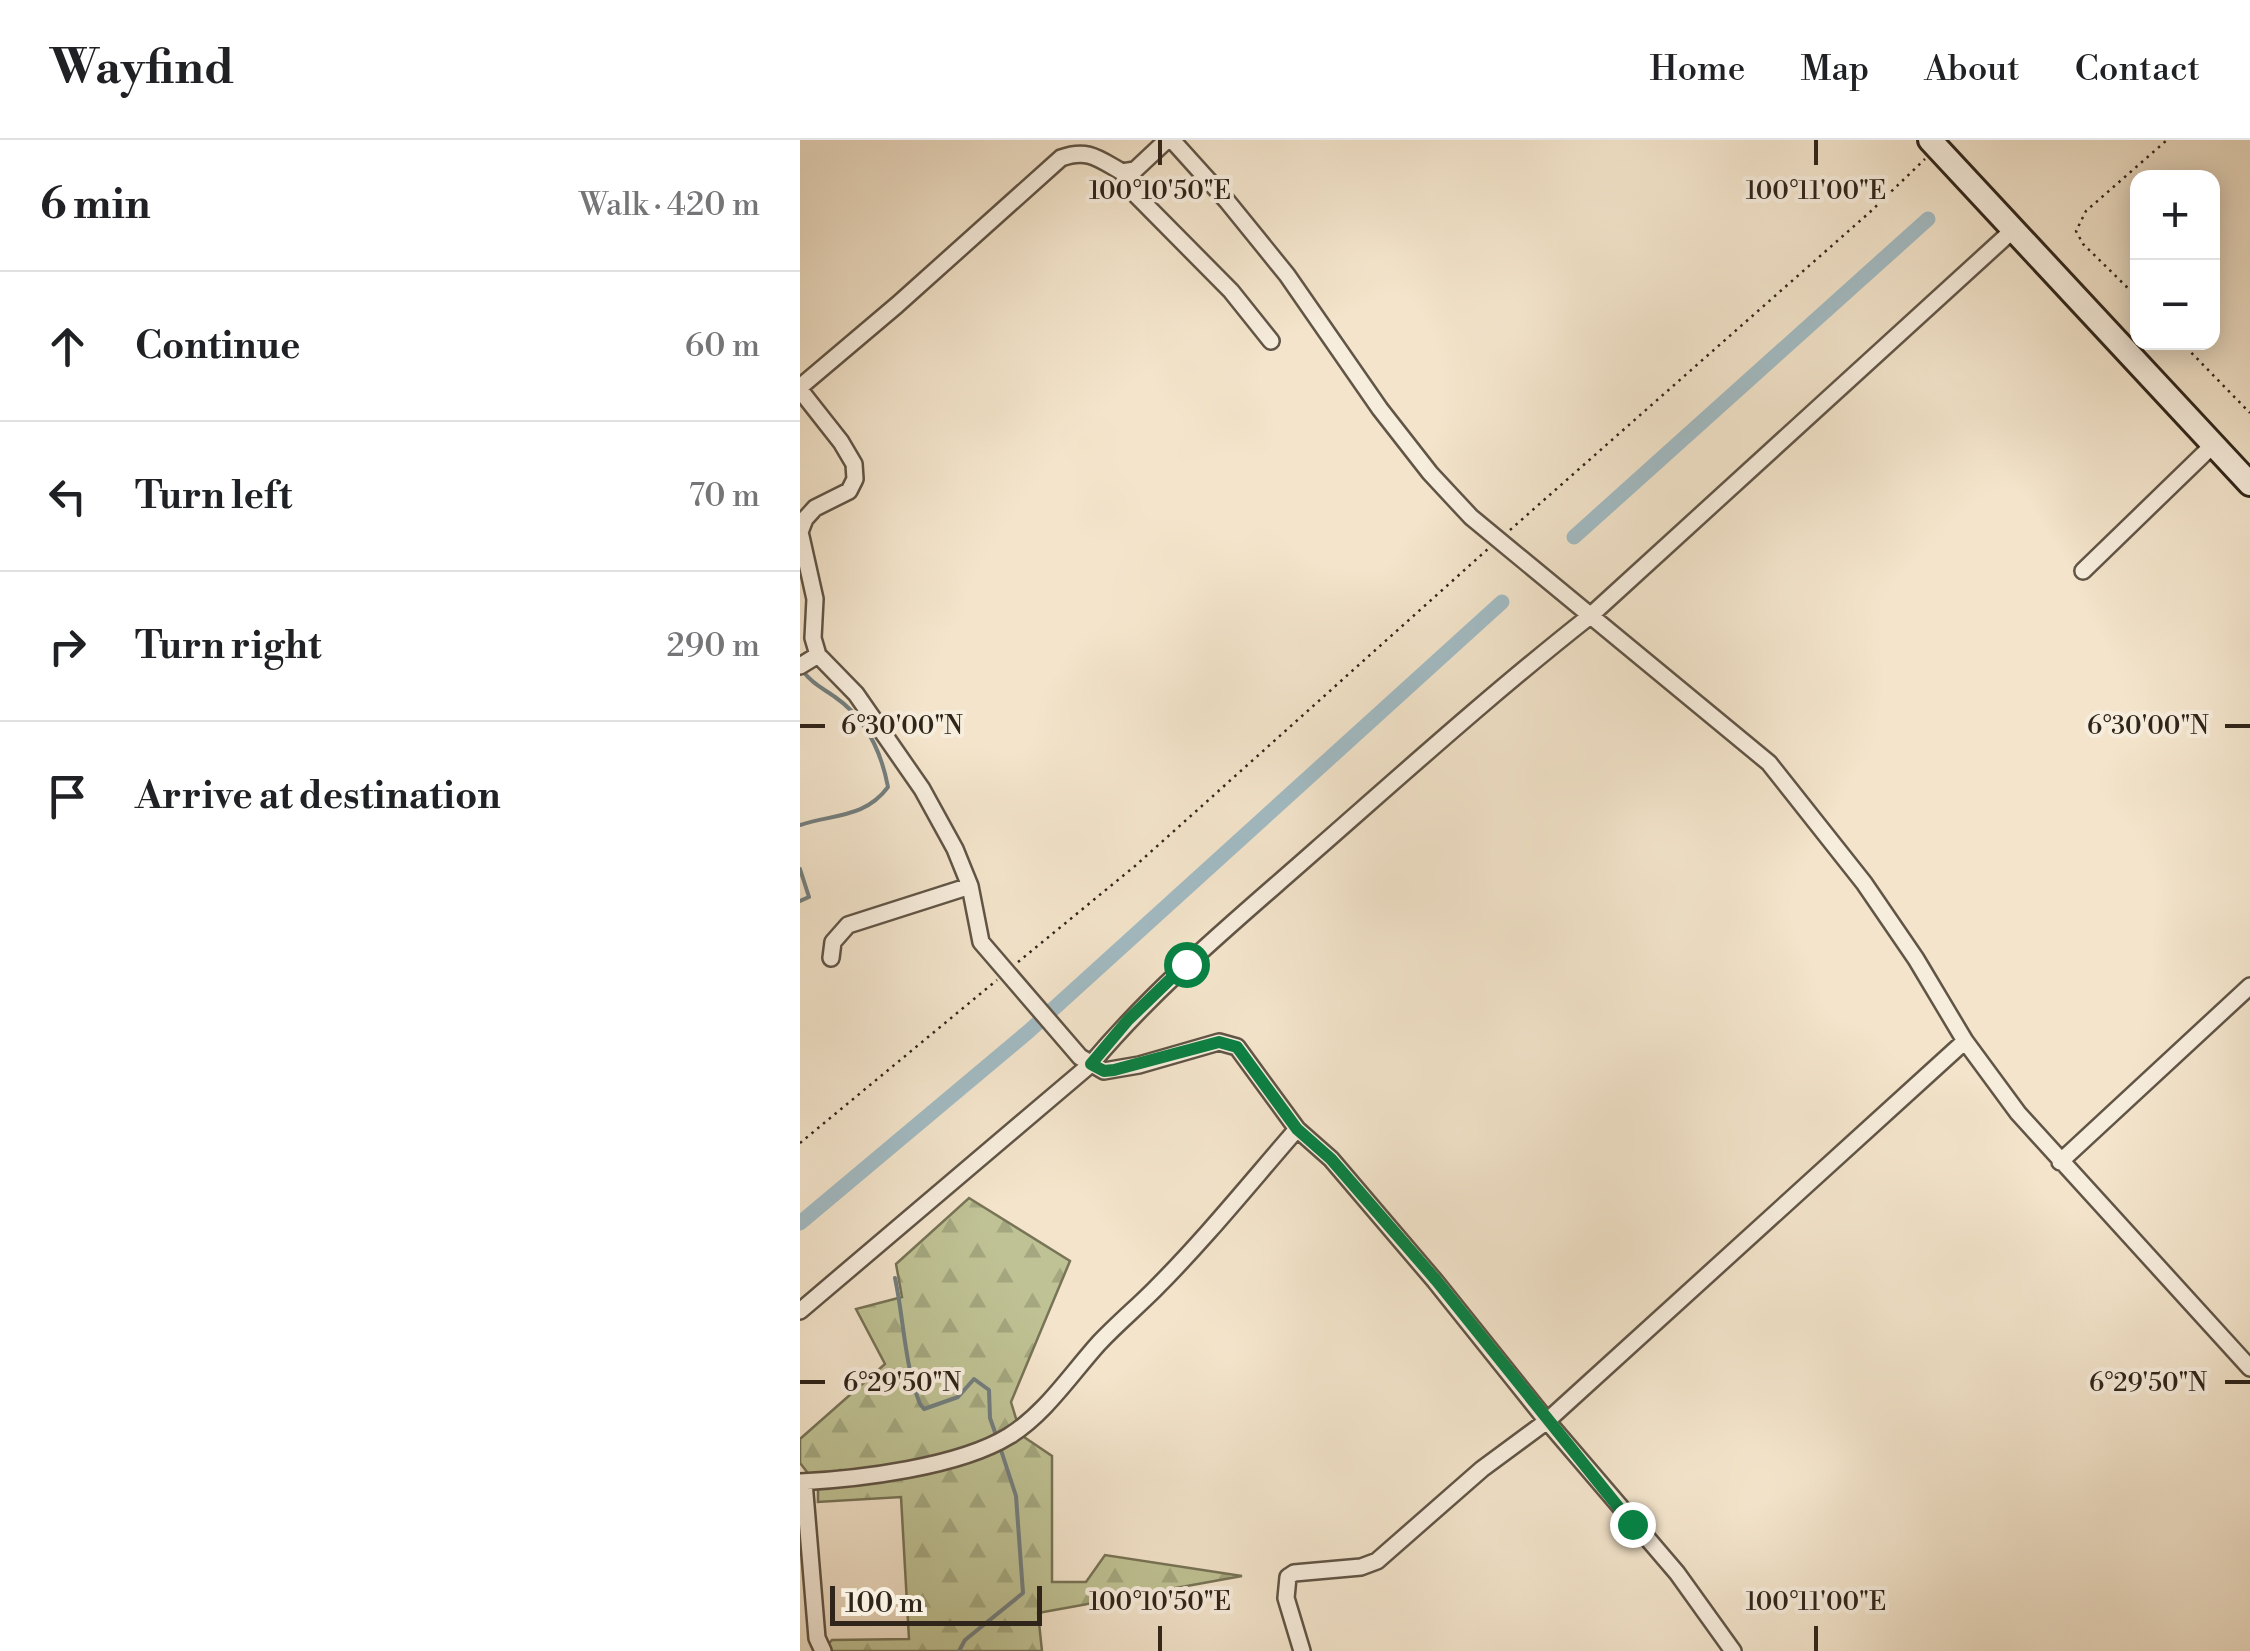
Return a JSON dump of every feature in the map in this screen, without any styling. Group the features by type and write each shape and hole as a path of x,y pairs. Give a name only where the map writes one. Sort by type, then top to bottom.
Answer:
{"main road":[{"path":"1938,148 2250,484"}],"street":[{"path":"1122,172 1135,170 1170,140 1228,200 1287,275 1372,398 1471,517 1769,763 1864,883 1965,1041 2018,1113 2250,1368"},
{"path":"1271,341 1231,291 1133,192 1122,172 1072,146 800,388 841,442 854,464 856,479 849,492 816,508 805,519 800,532 812,584 813,638 809,660 856,694 922,788 956,849 970,886 982,942 1086,1060 1104,1071 1114,1070 1219,1042 1228,1043 1244,1055 1297,1129 1331,1159 1365,1198 1676,1573 1733,1651"},
{"path":"800,1311 1086,1060 1186,964 1521,670 1590,616 2010,227"},
{"path":"2083,571 2213,445"},
{"path":"831,958 833,942 848,925 970,886"},
{"path":"2060,1162 2250,986"},
{"path":"1302,1651 1286,1598 1288,1577 1294,1573 1361,1567 1377,1561 1482,1469 1547,1421 1965,1041"},
{"path":"823,1651 817,1638 802,1482 893,1471 982,1449 1010,1436 1165,1279 1297,1129"}],"path":[{"path":"2130,290 2083,244 2076,231 2086,212 2167,140"},
{"path":"800,1143 1135,866 1938,148"},
{"path":"2189,350 2250,413"}],"green space":[{"path":"969,1198 1070,1261 1011,1402 1021,1435 1052,1456 1052,1582 1086,1582 1105,1555 1242,1576 1038,1613 1042,1651 822,1651 832,1640 909,1639 901,1497 818,1502 818,1486 800,1463 800,1439 885,1364 856,1309 902,1297 896,1264"}],"waterway":[{"path":"1574,537 1928,219"},
{"path":"800,1223 1029,1031 1502,602"},
{"path":"800,825 859,810 888,787 881,760 863,725 846,705 803,671"},
{"path":"800,869 809,897 800,901"},
{"path":"895,1278 907,1357 920,1404 924,1409 958,1397 974,1379 989,1390 990,1418 996,1435"},
{"path":"959,1651 965,1640 1023,1593 1016,1496 999,1444"}],"route":[{"path":"1186,964 1128,1020 1091,1064 1104,1071 1114,1070 1219,1042 1237,1047 1297,1129 1331,1159 1436,1280 1632,1524"}]}
